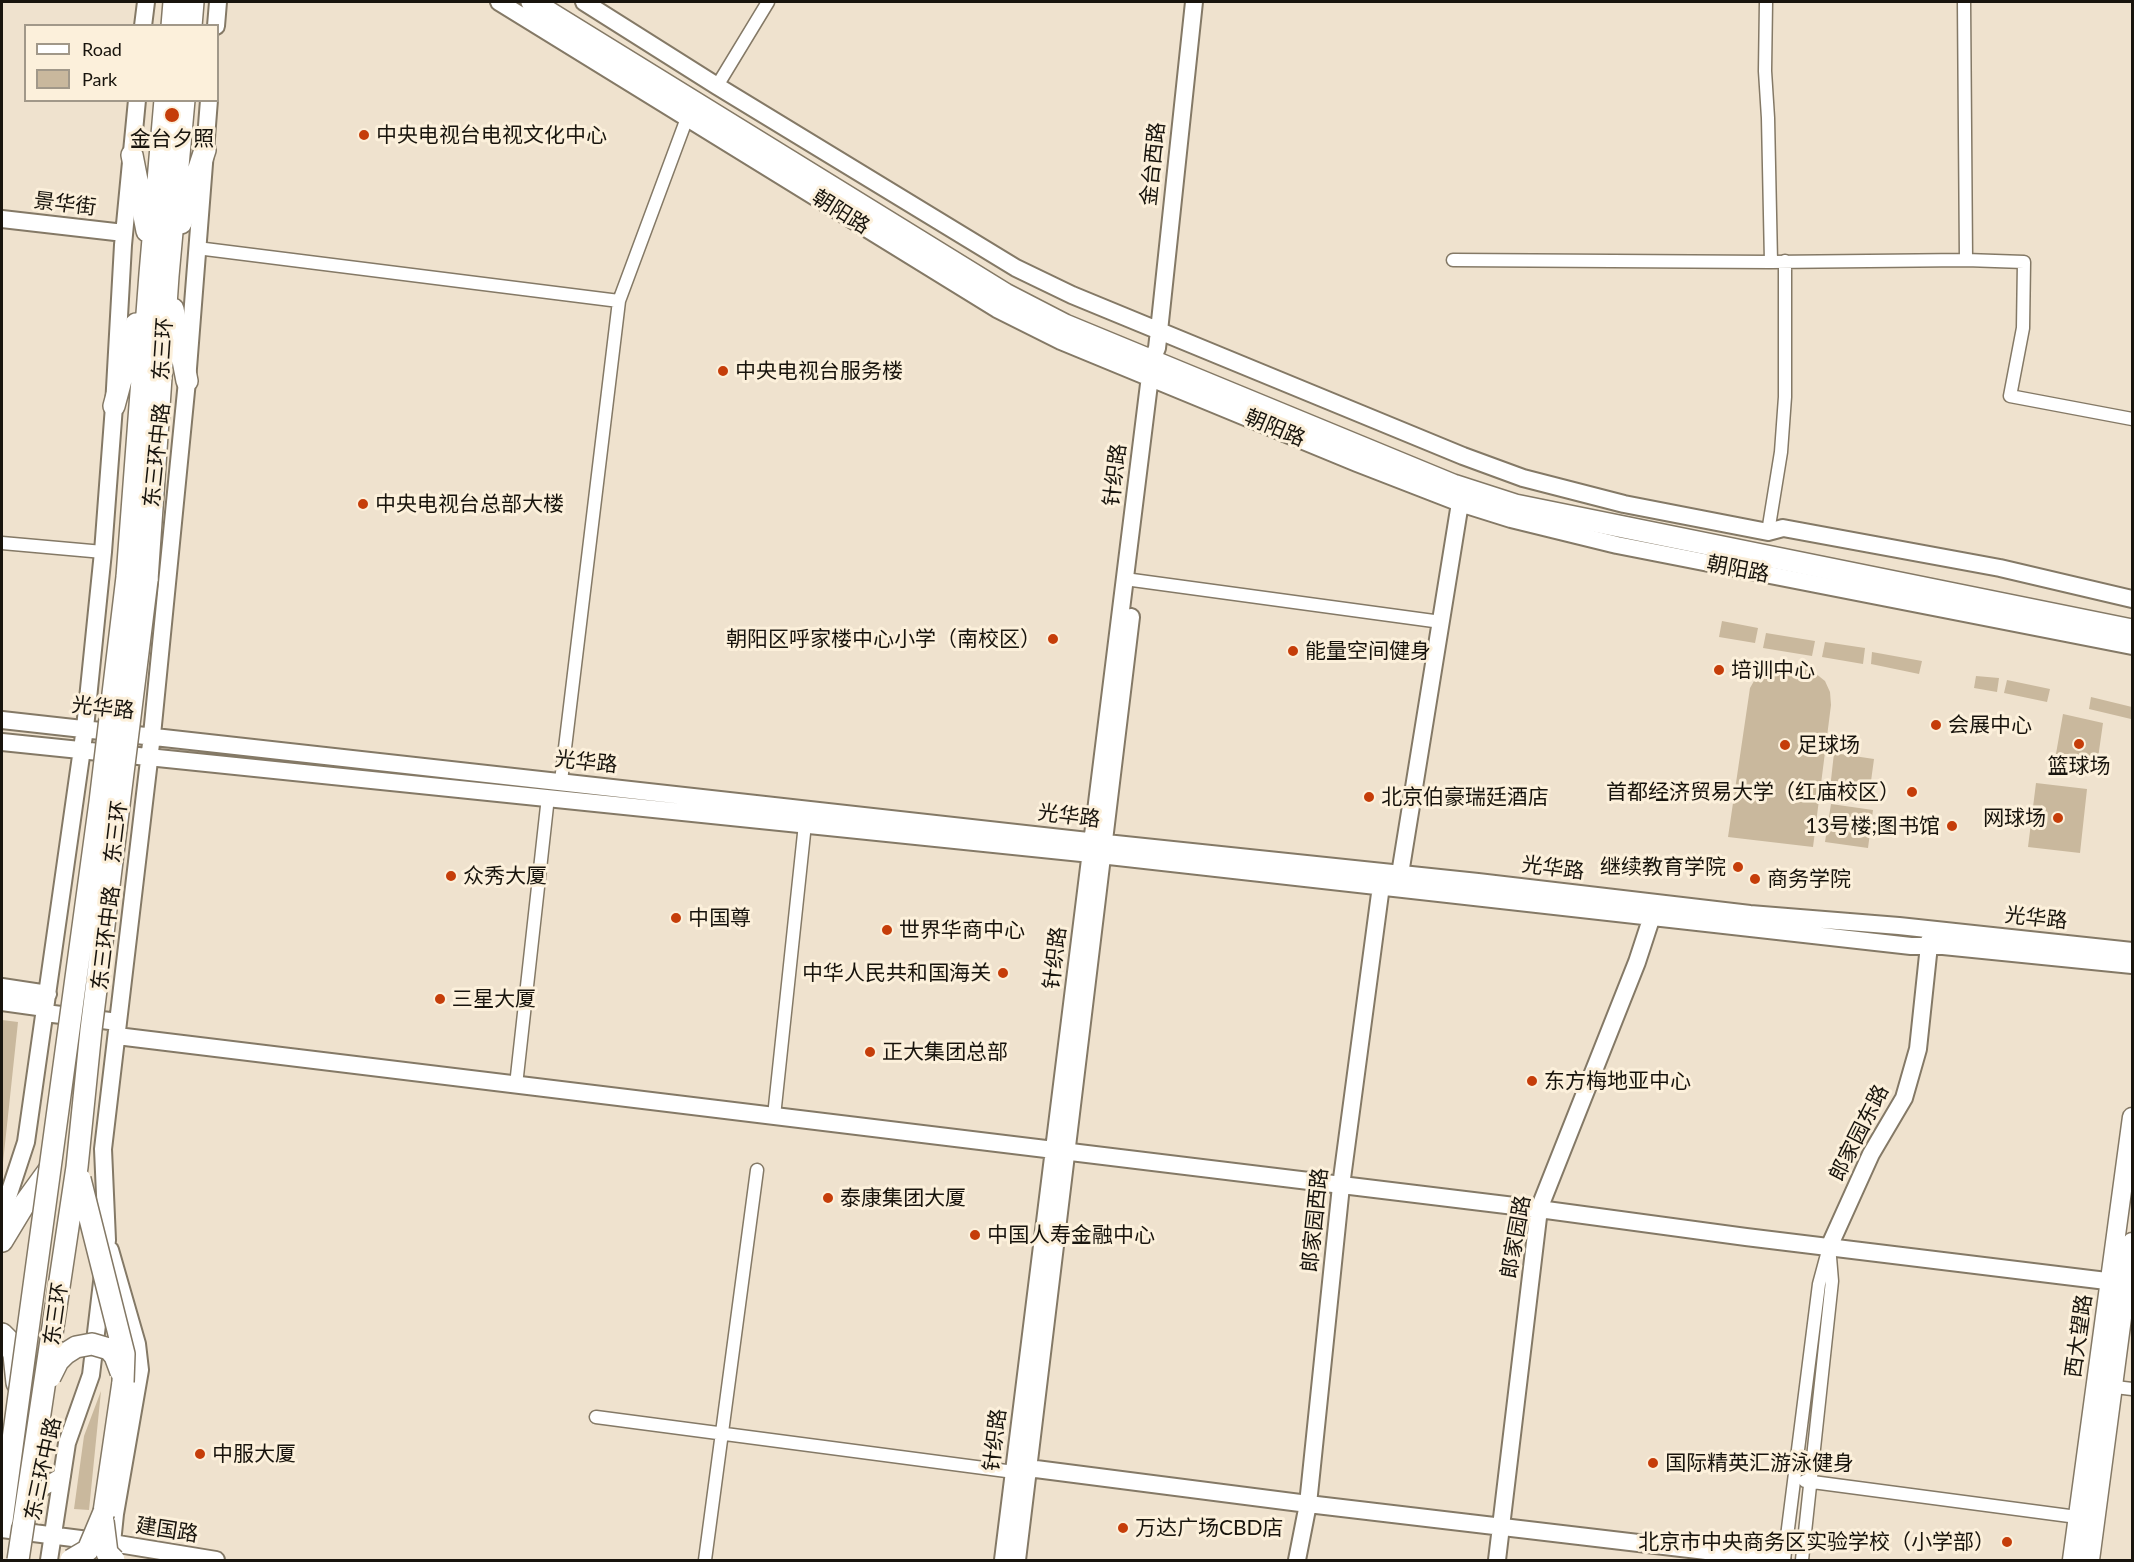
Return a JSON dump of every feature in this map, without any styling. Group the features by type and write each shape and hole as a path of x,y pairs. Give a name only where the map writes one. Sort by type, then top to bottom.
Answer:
{"highway":[{"path":"172,24 174,2"},
{"path":"191,24 193,2"},
{"name":"朝阳路","path":"532,2 1005,294 1065,325 1156,360 1453,485 2133,630"},
{"name":"朝阳路","path":"554,2 1009,284 1156,360"},
{"name":"东三环","path":"18,1560 77,1167 137,578 160,266 165,102"},
{"name":"东三环","path":"160,266 184,102"},
{"path":"114,406 160,266 205,150"},
{"path":"132,155 187,381"},
{"name":"朝阳路","path":"1517,499 1850,560 2133,618"},
{"name":"东三环","path":"2,1520 100,802 137,578"},
{"path":"77,1167 124,1354 123,1383 104,1512 103,1532 106,1553 113,1552"},
{"path":"2,1241 25,1203 50,1170"},
{"path":"2,1334 9,1341 14,1355 18,1404"},
{"path":"42,1407 52,1372 58,1361 76,1347 92,1344 109,1349 119,1364 123,1383"},
{"path":"71,1560 88,1550 104,1512"}],"main road":[{"name":"西大望路","path":"2090,1560 2104,1386 2118,1282 2133,1117"},
{"name":"西大望路","path":"2118,1282 2133,1242"},
{"name":"西大望路","path":"2072,1560 2078,1517 2104,1386"}],"street":[{"path":"143,24 146,2"},
{"path":"216,24 218,2"},
{"name":"朝阳路","path":"499,2 998,309 1061,341 1156,360 1463,456 1517,499 1617,545 2133,646"},
{"name":"朝阳路","path":"584,2 669,54 717,87 1016,268 1072,296 1156,360 1357,463 1460,503 1517,499 1624,504 1768,532 1783,528 2000,568 2133,599"},
{"path":"717,87 768,2"},
{"name":"金台西路","path":"1156,360 1194,2"},
{"path":"1766,2 1765,70 1771,262"},
{"path":"1964,2 1966,260"},
{"path":"2,1215 26,1142 85,728 103,552 124,239 136,102"},
{"name":"东三环中路","path":"49,1560 67,1443 91,1376 107,1240 103,1149 150,756 187,381 209,102"},
{"path":"561,782 619,301 687,118"},
{"name":"景华街","path":"2,219 124,239"},
{"name":"景华街","path":"2,230 124,239"},
{"path":"197,248 619,301"},
{"path":"1453,260 2024,262 2023,328 2010,396 2133,419"},
{"path":"1768,532 1781,452 1784,408 1785,261"},
{"name":"针织路","path":"1003,1560 1021,1470 1156,360"},
{"path":"1400,874 1460,503"},
{"path":"2,543 103,552"},
{"path":"1130,580 1441,622"},
{"name":"光华路","path":"2,720 561,782 1098,848 1381,886 1655,910"},
{"name":"光华路","path":"2,742 805,824 1400,874 1911,946 1930,938 2133,951"},
{"path":"516,1085 548,797"},
{"path":"774,1116 805,824"},
{"name":"郎家园西路","path":"1297,1560 1308,1504 1341,1186 1381,886"},
{"name":"郎家园路","path":"1497,1560 1539,1209 1655,910"},
{"name":"光华路","path":"1930,938 2133,965"},
{"name":"郎家园东路","path":"1783,1560 1820,1284 1829,1247 1871,1154 1904,1098 1918,1049 1930,938"},
{"path":"2,987 46,1005 118,1029 516,1085 2118,1282"},
{"path":"2,1002 46,1005"},
{"path":"705,1560 757,1170"},
{"path":"107,1240 137,1344 140,1370 115,1514 113,1552"},
{"name":"郎家园东路","path":"1802,1560 1832,1281 1829,1247"},
{"path":"2104,1386 2133,1389"},
{"path":"596,1417 1783,1560"},
{"name":"针织路","path":"1017,1560 1021,1470"},
{"path":"2,1487 37,1491 62,1476"},
{"path":"1795,1479 2078,1517"},
{"name":"建国路","path":"2,1529 52,1535 113,1552 216,1560"}],"green space":[{"path":"1722,621 1758,628 1755,643 1719,637"},
{"path":"1766,633 1815,641 1812,656 1763,648"},
{"path":"1825,642 1865,648 1863,664 1822,657"},
{"path":"1872,652 1922,661 1919,674 1871,664"},
{"path":"1773,664 1806,668 1825,681 1830,692 1831,705 1813,847 1728,837 1750,688 1758,674"},
{"path":"1976,676 1999,678 1997,692 1974,688"},
{"path":"2007,680 2050,689 2047,702 2004,693"},
{"path":"2091,697 2132,707 2131,719 2089,709"},
{"name":"篮球场","path":"2063,714 2103,723 2096,772 2054,765"},
{"path":"1834,753 1874,759 1869,796 1830,789"},
{"name":"网球场","path":"2036,783 2087,789 2080,853 2028,847"},
{"path":"1831,804 1873,810 1868,848 1825,842"},
{"path":"2,1020 18,1022 2,1172"},
{"path":"101,1391 89,1510 74,1509 84,1436"}],"place":[{"name":"金台夕照","path":"172,115"},
{"name":"中央电视台电视文化中心","path":"364,135"},
{"name":"中央电视台服务楼","path":"723,371"},
{"name":"中央电视台总部大楼","path":"363,504"},
{"name":"朝阳区呼家楼中心小学（南校区）","path":"1053,639"},
{"name":"能量空间健身","path":"1293,651"},
{"name":"培训中心","path":"1719,670"},
{"name":"会展中心","path":"1936,725"},
{"name":"篮球场","path":"2079,744"},
{"name":"足球场","path":"1785,745"},
{"name":"首都经济贸易大学（红庙校区）","path":"1912,792"},
{"name":"北京伯豪瑞廷酒店","path":"1369,797"},
{"name":"网球场","path":"2058,818"},
{"name":"13号楼;图书馆","path":"1952,826"},
{"name":"继续教育学院","path":"1738,867"},
{"name":"众秀大厦","path":"451,876"},
{"name":"商务学院","path":"1755,879"},
{"name":"中国尊","path":"676,918"},
{"name":"世界华商中心","path":"887,930"},
{"name":"中华人民共和国海关","path":"1003,973"},
{"name":"三星大厦","path":"440,999"},
{"name":"正大集团总部","path":"870,1052"},
{"name":"东方梅地亚中心","path":"1532,1081"},
{"name":"泰康集团大厦","path":"828,1198"},
{"name":"中国人寿金融中心","path":"975,1235"},
{"name":"中服大厦","path":"200,1454"},
{"name":"国际精英汇游泳健身","path":"1653,1463"},
{"name":"万达广场CBD店","path":"1123,1528"},
{"name":"北京市中央商务区实验学校（小学部）","path":"2007,1542"}]}
